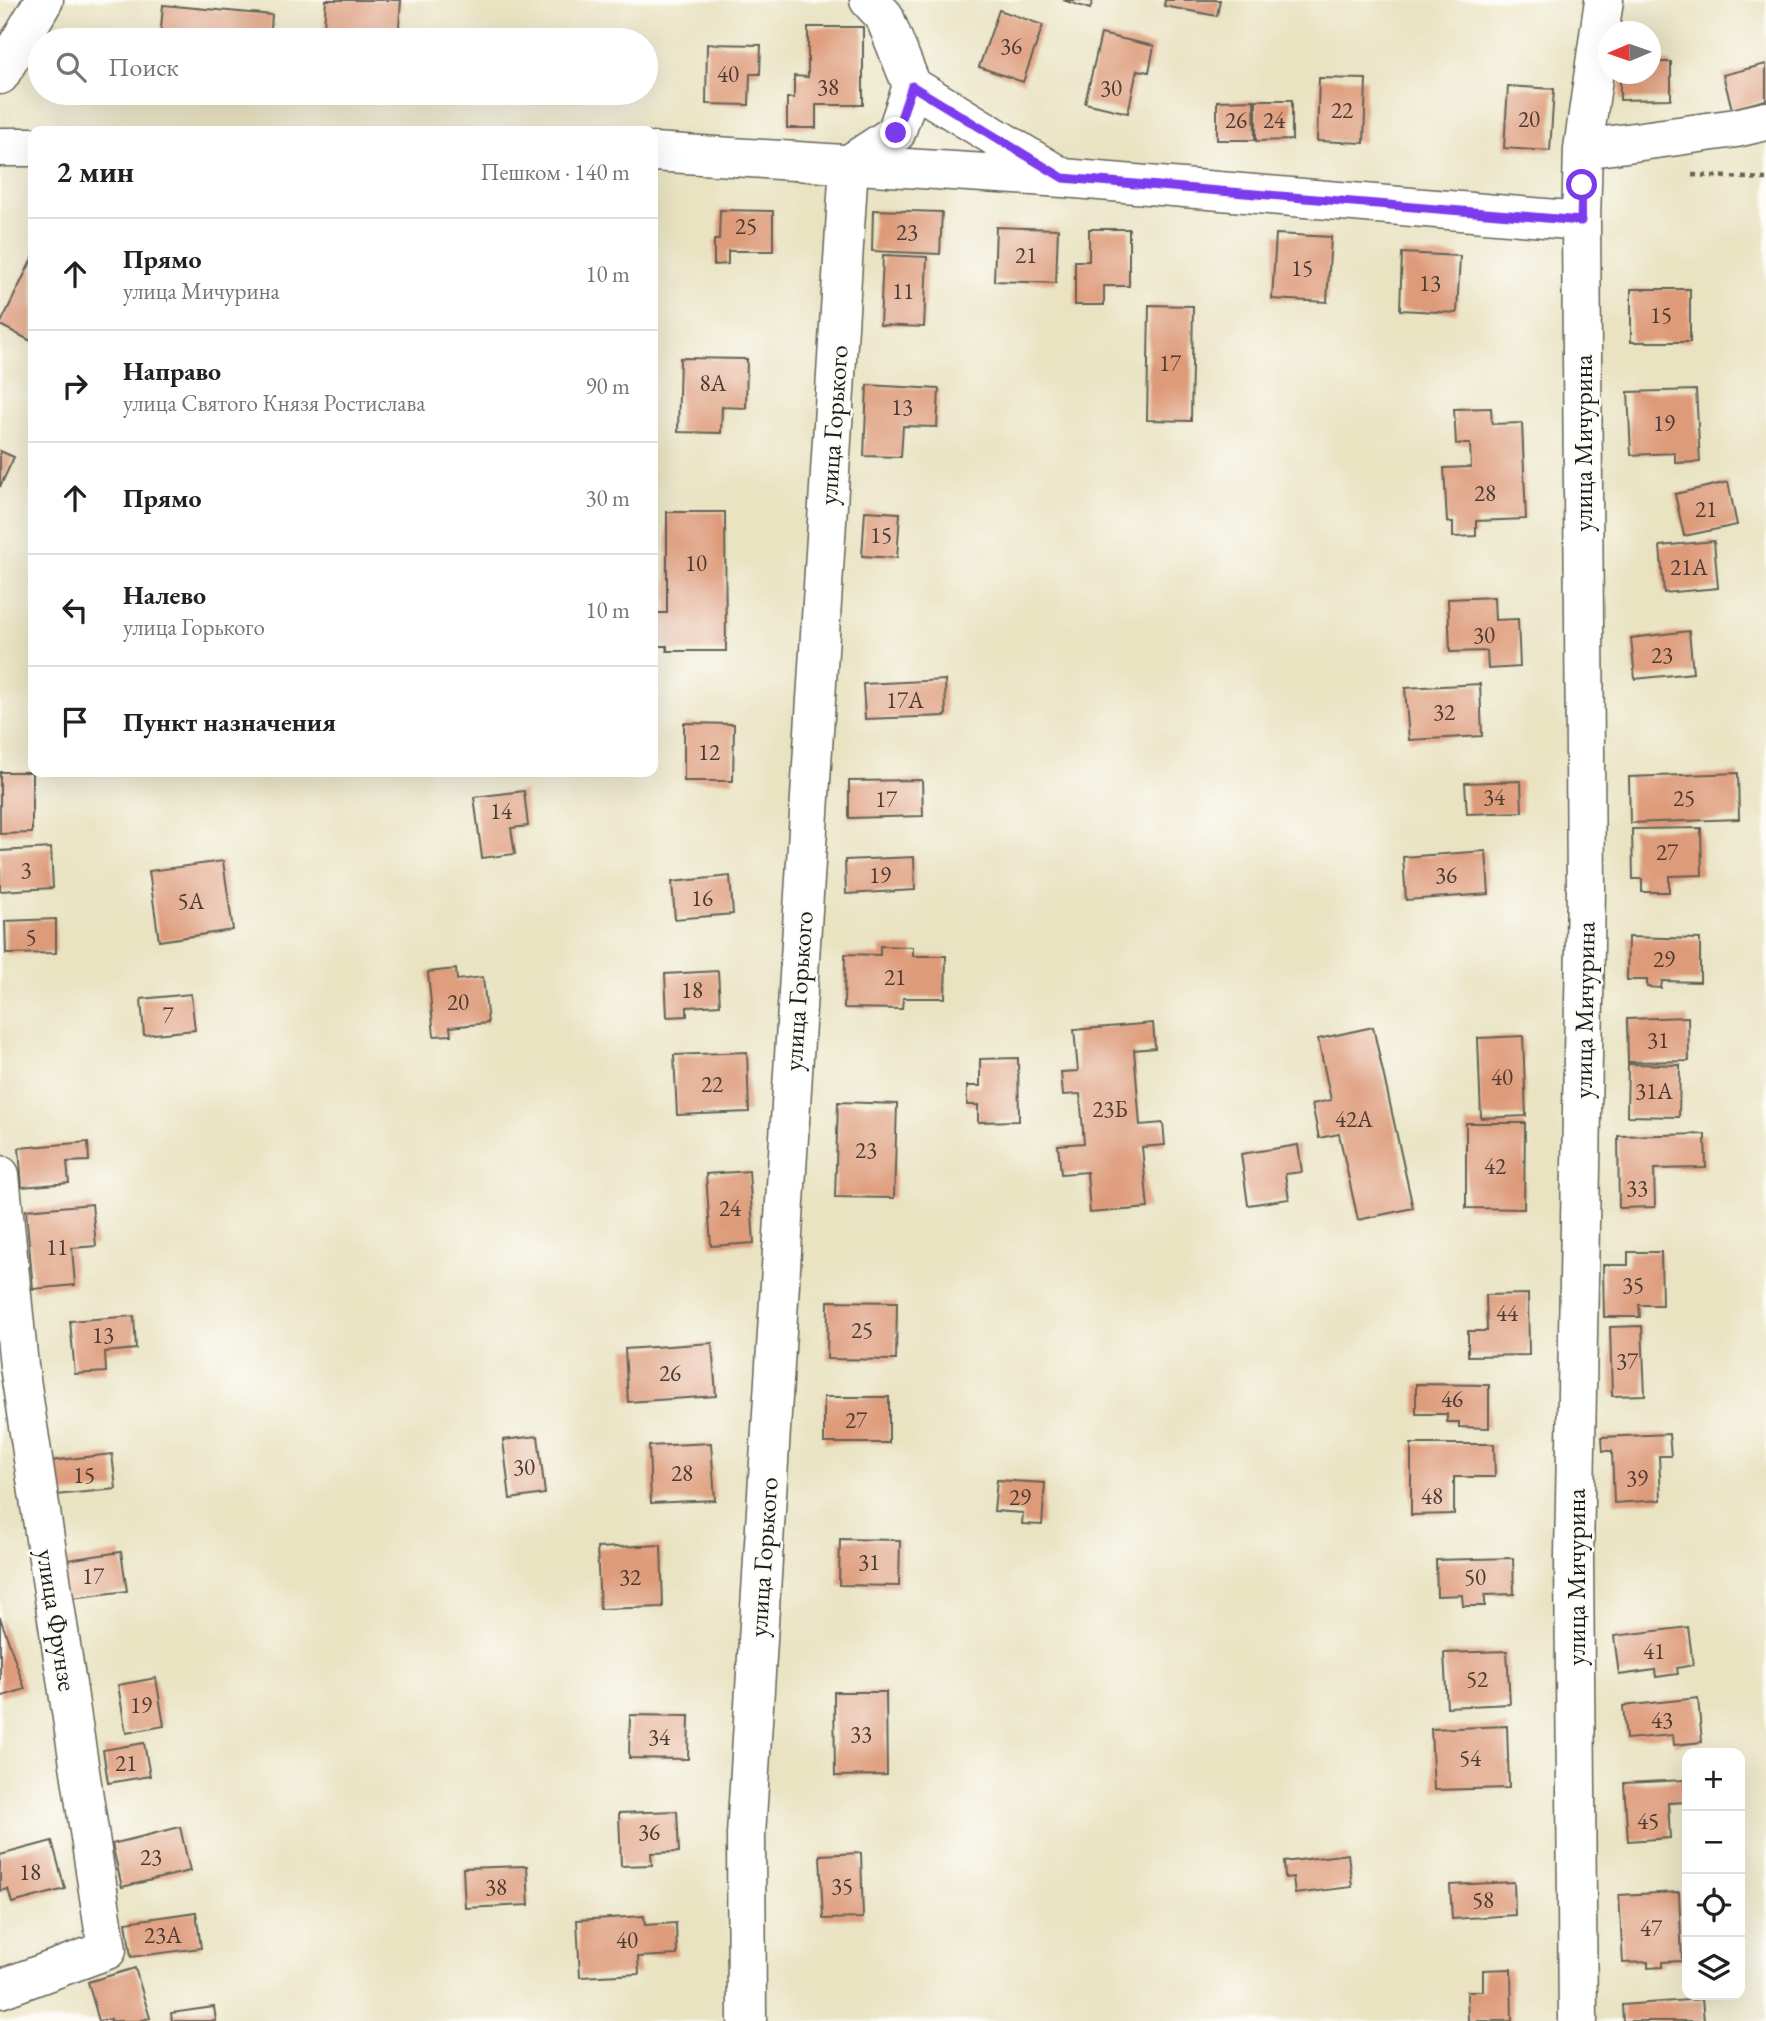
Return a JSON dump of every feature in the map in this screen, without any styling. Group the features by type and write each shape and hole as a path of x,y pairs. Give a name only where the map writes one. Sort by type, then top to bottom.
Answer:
{"street":[{"path":"0,75 44,0"},
{"path":"869,0 884,16 912,86 1063,178"},
{"name":"улица Мичурина","path":"1578,2021 1574,1557 1586,888 1581,221 1583,149 1604,0"},
{"path":"849,164 896,133 912,86"},
{"path":"1583,149 1736,128 1766,121"},
{"path":"0,147 28,147"},
{"path":"658,152 1063,178 1581,221"},
{"name":"улица Горького","path":"747,2021 746,1835 849,164"},
{"name":"улица Фрунзе","path":"0,1175 19,1366 107,1950 0,1989"}],"building":[{"path":"326,0 401,0 399,28 324,28"},
{"path":"1063,0 1093,0 1090,9"},
{"path":"1165,0 1220,0 1217,16 1164,6"},
{"path":"163,5 272,15 271,28 161,28"},
{"path":"999,10 1043,25 1023,82 979,67"},
{"path":"808,27 863,27 863,105 816,105 816,128 787,128 787,98 794,98 794,76 808,77"},
{"path":"1101,34 1154,46 1149,72 1137,70 1128,113 1085,103"},
{"path":"707,44 761,45 760,74 750,74 749,105 706,104"},
{"path":"1661,62 1671,62 1671,99 1620,100 1620,84 1661,84"},
{"path":"1766,64 1766,100 1732,109 1723,75"},
{"path":"1319,78 1366,79 1364,143 1317,141"},
{"path":"1508,86 1554,89 1550,151 1504,148"},
{"path":"1254,100 1255,140 1217,140 1217,101"},
{"path":"1256,100 1292,100 1292,140 1256,141"},
{"path":"720,210 773,211 773,251 728,251 728,264 714,265 714,240 719,240"},
{"path":"873,210 942,212 940,254 872,251"},
{"path":"996,227 1058,229 1056,283 994,281"},
{"path":"1089,229 1129,229 1129,286 1104,286 1104,305 1075,305 1075,261 1089,261"},
{"path":"1276,234 1331,237 1327,302 1272,299"},
{"path":"1402,253 1460,256 1457,313 1400,310"},
{"path":"883,255 927,257 924,327 880,325"},
{"path":"28,267 28,339 0,325"},
{"path":"1631,289 1690,289 1690,342 1631,342"},
{"path":"1149,305 1193,306 1191,421 1147,420"},
{"path":"680,358 747,359 746,408 722,407 721,433 678,432"},
{"path":"867,385 939,389 937,427 903,426 901,457 864,456"},
{"path":"1696,390 1700,462 1675,463 1675,453 1631,455 1628,392"},
{"path":"1491,408 1492,424 1522,423 1526,519 1476,521 1476,536 1453,537 1453,522 1447,522 1444,468 1471,467 1470,444 1456,444 1454,409"},
{"path":"0,451 14,457 0,487"},
{"path":"1728,482 1737,525 1684,536 1675,494"},
{"path":"865,511 900,513 897,558 862,556"},
{"path":"667,512 725,512 726,651 667,651 667,646 658,646 658,613 667,613"},
{"path":"1714,541 1718,588 1664,593 1660,546"},
{"path":"1494,597 1495,620 1518,619 1520,667 1488,669 1487,651 1450,652 1448,599"},
{"path":"1689,631 1693,673 1635,679 1631,638"},
{"path":"945,680 946,716 865,719 863,684"},
{"path":"1480,684 1482,736 1409,740 1405,688"},
{"path":"684,723 734,724 733,781 684,781"},
{"path":"0,772 28,772 28,777 32,777 32,833 0,834"},
{"path":"1738,773 1739,819 1630,823 1629,777"},
{"path":"922,780 923,816 849,818 849,781"},
{"path":"1521,781 1522,812 1467,814 1465,783"},
{"path":"524,791 528,826 511,828 515,854 482,858 474,797"},
{"path":"1701,828 1702,875 1669,876 1669,892 1642,892 1642,879 1633,879 1632,829"},
{"path":"51,848 53,888 0,891 0,851"},
{"path":"1486,851 1489,894 1406,900 1403,857"},
{"path":"914,857 915,890 846,894 845,860"},
{"path":"223,861 233,930 159,941 149,871"},
{"path":"730,876 733,914 675,919 672,882"},
{"path":"56,919 56,953 6,954 5,921"},
{"path":"1628,937 1700,939 1700,982 1662,981 1661,988 1647,987 1647,980 1627,980"},
{"path":"880,946 913,947 913,956 946,956 945,998 903,998 902,1009 844,1008 845,954 880,955"},
{"path":"456,969 457,980 483,977 488,1023 450,1027 451,1035 434,1036 428,972"},
{"path":"718,971 720,1005 687,1007 687,1016 667,1017 665,974"},
{"path":"191,994 195,1030 144,1035 141,999"},
{"path":"1688,1017 1689,1061 1628,1062 1627,1019"},
{"path":"1153,1023 1155,1048 1134,1050 1140,1125 1163,1123 1165,1145 1142,1147 1148,1208 1090,1213 1087,1172 1061,1174 1058,1145 1084,1143 1080,1094 1063,1095 1061,1072 1078,1071 1074,1030"},
{"path":"1373,1027 1413,1208 1358,1220 1339,1134 1319,1138 1312,1104 1331,1100 1318,1039"},
{"path":"1523,1036 1526,1116 1481,1118 1478,1038"},
{"path":"747,1052 749,1112 677,1115 674,1055"},
{"path":"1018,1058 1019,1121 978,1122 978,1105 967,1105 967,1086 980,1086 980,1059"},
{"path":"1628,1064 1680,1065 1679,1117 1627,1116"},
{"path":"838,1102 897,1104 894,1198 835,1197"},
{"path":"1466,1123 1525,1123 1524,1209 1466,1208"},
{"path":"1705,1134 1706,1168 1654,1169 1655,1207 1619,1208 1618,1136"},
{"path":"88,1142 89,1161 67,1162 69,1183 22,1187 19,1148"},
{"path":"1298,1145 1302,1172 1285,1174 1289,1199 1248,1205 1241,1154"},
{"path":"749,1171 754,1243 711,1246 706,1174"},
{"path":"92,1204 96,1246 72,1248 75,1285 33,1289 26,1210"},
{"path":"1628,1252 1661,1252 1662,1305 1639,1305 1640,1317 1604,1317 1603,1265 1628,1265"},
{"path":"1528,1294 1529,1355 1468,1356 1468,1331 1487,1331 1486,1295"},
{"path":"828,1301 897,1302 896,1360 827,1359"},
{"path":"134,1316 136,1349 105,1352 106,1372 75,1374 70,1321"},
{"path":"1642,1326 1645,1395 1612,1396 1610,1327"},
{"path":"712,1343 716,1396 628,1402 625,1349"},
{"path":"1416,1384 1489,1385 1489,1428 1459,1427 1459,1422 1447,1422 1447,1414 1416,1414"},
{"path":"824,1397 889,1397 889,1443 824,1443"},
{"path":"1669,1434 1671,1456 1659,1456 1661,1500 1614,1503 1612,1451 1603,1451 1602,1437"},
{"path":"538,1436 545,1494 510,1499 503,1440"},
{"path":"711,1443 715,1500 651,1503 649,1446"},
{"path":"1411,1444 1494,1444 1495,1477 1454,1477 1454,1514 1411,1515"},
{"path":"112,1454 116,1489 56,1495 51,1461"},
{"path":"997,1480 1045,1483 1042,1525 1022,1524 1023,1513 994,1511"},
{"path":"840,1539 900,1540 899,1586 839,1585"},
{"path":"661,1545 663,1607 600,1609 597,1548"},
{"path":"121,1552 127,1591 65,1599 60,1561"},
{"path":"1513,1558 1514,1594 1485,1595 1485,1606 1463,1606 1462,1595 1437,1596 1436,1560"},
{"path":"0,1617 25,1689 0,1697"},
{"path":"1688,1627 1693,1665 1677,1668 1678,1674 1656,1677 1655,1670 1619,1675 1614,1636"},
{"path":"1507,1651 1510,1704 1447,1707 1444,1653"},
{"path":"156,1678 164,1726 126,1733 118,1685"},
{"path":"834,1692 886,1692 887,1775 835,1776"},
{"path":"1698,1698 1702,1742 1674,1745 1673,1735 1626,1739 1623,1706"},
{"path":"630,1715 689,1716 688,1759 629,1758"},
{"path":"1507,1726 1509,1788 1434,1790 1431,1729"},
{"path":"144,1743 150,1776 108,1783 103,1750"},
{"path":"1682,1780 1682,1802 1668,1803 1670,1838 1628,1841 1624,1783"},
{"path":"677,1811 679,1852 651,1853 652,1865 621,1866 619,1813"},
{"path":"180,1827 190,1871 122,1887 112,1844"},
{"path":"52,1841 65,1889 12,1903 8,1889 0,1891 0,1855"},
{"path":"861,1853 863,1918 823,1919 820,1855"},
{"path":"1348,1854 1352,1887 1295,1894 1293,1877 1285,1878 1284,1862"},
{"path":"527,1866 529,1905 465,1908 463,1868"},
{"path":"1514,1882 1515,1915 1452,1919 1450,1885"},
{"path":"1679,1892 1682,1961 1662,1962 1662,1967 1648,1968 1648,1962 1623,1963 1619,1895"},
{"path":"196,1912 201,1948 131,1957 126,1922"},
{"path":"644,1916 645,1925 676,1923 677,1955 638,1957 639,1974 580,1977 577,1920"},
{"path":"135,1968 150,2018 138,2021 99,2021 88,1982"},
{"path":"1511,1969 1512,2021 1468,2021 1467,1991 1483,1991 1483,1970"},
{"path":"1702,2000 1704,2021 1623,2021 1622,2005"},
{"path":"214,2007 216,2021 172,2021 171,2013"}],"route":[{"path":"896,133 912,86 1063,178 1581,221 1582,185"}]}
